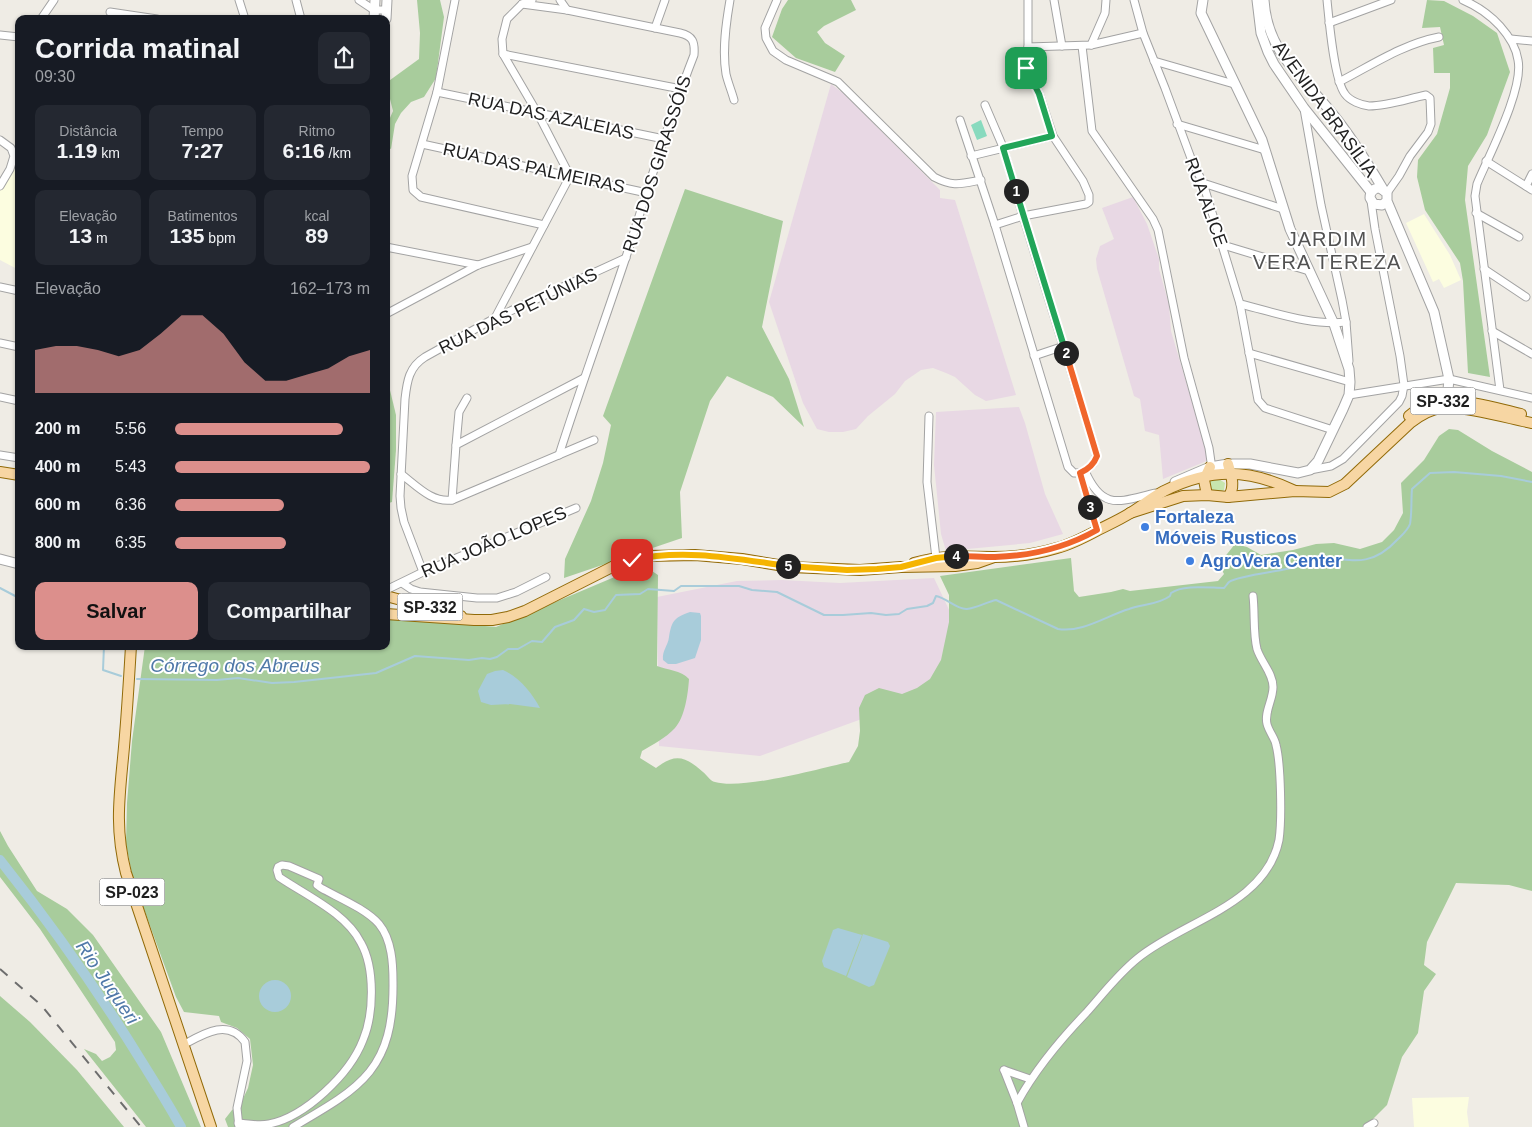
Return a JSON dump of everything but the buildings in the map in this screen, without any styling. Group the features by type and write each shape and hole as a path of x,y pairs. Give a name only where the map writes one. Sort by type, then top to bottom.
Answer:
{"main road":[{"name":"SP-332","path":"1374,456 1386,438 1412,412 1433,402 1447,400 1532,416"},
{"name":"SP-332","path":"1130,513 1182,496 1207,495 1228,497 1295,491 1328,492 1340,487 1410,423 1421,415 1435,409 1456,409 1532,423"},
{"name":"SP-332","path":"901,567 936,558 976,555 1012,556 1056,548 1079,540 1130,513 1163,492 1208,471 1219,473 1229,469 1295,491"},
{"path":"1228,497 1232,488 1229,469"},
{"path":"1207,495 1204,486 1208,471"},
{"path":"0,472 15,475"},
{"name":"SP-332","path":"390,614 474,620 492,620 508,617 525,611 614,566 649,556 719,557 813,568 860,570 956,566 977,563 994,557"},
{"name":"SP-332","path":"390,597 474,620"},
{"name":"SP-023","path":"131,650 118,806 120,844 126,873 211,1127"}],"street":[{"path":"43,15 54,0"},
{"path":"239,0 244,15"},
{"path":"296,0 300,15"},
{"path":"359,0 374,14 386,14 387,0"},
{"path":"374,14 375,0"},
{"path":"455,0 437,92 412,176 413,190 421,198 544,225"},
{"path":"495,318 570,176 538,114 503,54 502,39 507,19 522,4 532,0"},
{"path":"560,0 567,10"},
{"path":"655,28 665,0"},
{"path":"730,0 726,25 726,74 734,100"},
{"path":"777,0 765,28 766,38 773,51 786,60 838,82 934,177 947,184 958,185 981,180"},
{"path":"995,225 1022,216 1086,204 1090,200 1083,181 1052,136 1039,94 1026,68 1024,61 1028,47 1028,0"},
{"path":"1054,0 1062,46"},
{"path":"1091,45 1104,13 1106,0"},
{"name":"RUA ALICE","path":"1134,0 1142,33 1192,161 1204,182 1240,304 1258,400 1265,408 1333,430"},
{"path":"1198,0 1201,13 1266,150 1283,209 1334,324 1349,369"},
{"path":"1201,13 1203,0"},
{"name":"AVENIDA BRASÍLIA","path":"1258,0 1261,33 1268,52 1284,80 1371,197"},
{"name":"AVENIDA BRASÍLIA","path":"1264,0 1268,27 1281,53 1297,75 1336,118 1354,142 1385,194 1434,312 1449,378 1447,400"},
{"path":"1327,0 1339,82 1348,98 1368,106 1394,103 1426,95 1430,98 1431,124 1428,132 1410,156 1379,205 1371,197"},
{"path":"1329,23 1391,0"},
{"path":"1462,0 1481,9 1496,22 1511,39 1518,60 1519,74 1514,97 1486,161 1477,184 1475,196 1500,390"},
{"path":"1481,9 1485,0"},
{"name":"RUA DOS GIRASSÓIS","path":"522,4 567,10 686,34 694,41 695,45 694,55 664,139 559,455"},
{"path":"110,12 130,15"},
{"path":"1028,47 1091,45 1142,33"},
{"path":"0,35 15,37"},
{"path":"1339,82 1408,46 1439,37"},
{"path":"1511,39 1532,41"},
{"path":"1082,46 1092,131 1153,219 1158,230 1184,358 1197,401 1211,462 1208,471"},
{"path":"503,54 681,89"},
{"path":"1154,61 1234,84"},
{"name":"RUA DAS AZALEIAS","path":"437,92 664,139"},
{"path":"960,120 995,225 1068,468 1074,473 1082,472 1095,462 1096,452 1022,216 1003,148 986,105"},
{"path":"1304,108 1321,205 1346,322 1350,382 1349,395 1318,461 1310,470"},
{"path":"1178,124 1266,150"},
{"path":"971,156 1052,136"},
{"path":"0,140 11,148 14,156 10,169 0,186"},
{"name":"RUA DAS PALMEIRAS","path":"422,144 646,193"},
{"path":"1486,161 1529,188 1532,174"},
{"path":"1204,182 1283,209"},
{"path":"1229,469 1250,464 1298,473 1330,466 1342,459 1402,396 1404,385 1400,356 1375,229 1371,197 1378,188 1385,194"},
{"path":"1476,213 1519,237"},
{"path":"1222,246 1309,271"},
{"path":"390,247 478,265"},
{"path":"390,312 478,265 532,247"},
{"name":"RUA DAS PETÚNIAS","path":"423,572 404,522 400,496 405,399 412,369 417,362 425,357 495,318 626,258"},
{"path":"1484,269 1526,296"},
{"path":"0,287 15,288"},
{"path":"1240,304 1299,319 1334,324 1346,322"},
{"path":"1492,331 1532,354"},
{"path":"0,343 15,346"},
{"path":"1034,356 1064,346"},
{"path":"1249,353 1350,382"},
{"path":"456,444 584,378"},
{"path":"1349,395 1449,378 1532,398"},
{"path":"0,397 15,400"},
{"path":"452,500 459,412 467,398"},
{"path":"929,416 928,482 936,558"},
{"path":"401,474 435,499 452,500 594,440"},
{"path":"0,454 15,457"},
{"path":"1082,472 1099,494 1118,502 1163,492"},
{"path":"1082,472 1097,530"},
{"name":"RUA JOÃO LOPES","path":"390,588 423,572 576,508"},
{"path":"0,559 15,563"},
{"path":"402,583 420,592 487,598 506,596 546,577"},
{"path":"1017,1103 1030,1079 1112,982 1139,957 1168,937 1201,921 1231,903 1255,884 1274,855 1279,839 1280,822 1279,770 1277,746 1267,724 1267,716 1274,689 1272,680 1258,650 1253,596"},
{"path":"183,1045 205,1034 223,1029 234,1031 245,1042 247,1061 238,1100 237,1114 239,1125 270,1124 287,1118 314,1101 338,1078 360,1048 364,1038 370,1012 370,980 367,958 356,934 346,921 279,877 278,867 285,865 319,879 317,885 377,922 388,941 393,970 391,1019 379,1060 372,1071 352,1090 293,1127"},
{"path":"1024,1127 1004,1070 1030,1079"}],"shaded area":[{"path":"831,84 844,94 940,190 940,198 955,200 1016,395 986,401 975,395 955,377 933,368 921,370 905,381 895,394 868,416 856,429 843,432 829,432 817,429 803,403 769,302"},
{"path":"15,163 15,268 0,260 0,188"},
{"path":"1133,197 1147,224 1159,259 1159,269 1169,305 1171,331 1209,460 1163,479 1159,435 1145,431 1140,399 1134,396 1097,269 1096,259 1100,246 1114,239 1102,208"},
{"path":"1424,214 1450,255 1461,280 1444,288 1439,279 1433,282 1406,223"},
{"path":"1019,407 1045,494 1063,534 1030,543 946,551 941,534 934,465 936,412"},
{"path":"934,578 951,614 953,634 936,692 760,756 659,746 657,597 737,581 782,580 840,583"},
{"path":"1469,1097 1467,1112 1469,1127 1414,1127 1412,1098"}],"green space":[{"path":"417,0 440,0 444,17 436,78 424,97 411,102 401,113 395,124 391,149 390,118 393,111 390,99 390,80 419,59 420,33"},
{"path":"788,0 851,0 856,10 824,26 817,32 825,43 845,56 835,72 796,58 772,37 782,9"},
{"path":"1427,0 1444,1 1473,16 1497,33 1510,72 1487,135 1468,166 1465,200 1490,377 1468,373 1463,281 1460,263 1425,210 1417,177 1418,160 1437,134 1450,88 1450,73 1434,73 1433,48 1444,45 1440,27 1422,28"},
{"path":"981,120 987,136 977,140 971,125"},
{"path":"685,189 783,221 762,327 789,379 804,427 773,397 727,376 710,401 680,492 682,538 564,578 565,559 591,501 603,463 611,425 603,416"},
{"path":"390,390 396,415 396,450 392,502 390,503"},
{"path":"1449,429 1458,430 1532,472 1532,891 1509,885 1456,883 1427,942 1424,965 1436,974 1424,991 1418,1033 1402,1057 1387,1105 1368,1124 1362,1127 228,1127 225,1119 232,1110 240,1105 248,1088 253,1065 250,1039 237,1028 221,1022 219,1016 184,1012 176,997 133,879 126,844 132,741 144,650 390,650 390,617 496,627 643,565 658,575 657,666 678,672 689,679 685,705 681,718 675,728 659,741 642,751 640,758 656,768 669,760 680,758 697,767 715,782 727,784 761,781 849,762 858,746 860,731 859,708 865,695 879,688 902,694 917,688 930,679 941,660 949,622 949,595 940,576 1071,558 1074,591 1079,597 1123,589 1130,591 1218,581 1224,574 1219,564 1235,544 1247,547 1261,555 1316,544 1334,543 1360,549 1382,542 1394,530 1403,513 1401,483 1424,460 1439,436"},
{"path":"1219,479 1225,483 1224,490 1219,492 1211,490 1208,484 1210,481"},
{"path":"0,831 37,891 67,909 93,935 161,1032 201,1127 146,1127 84,1049 96,1054 102,1061 110,1057 116,1050 115,1042 40,929 0,877"},
{"path":"0,996 30,1022 77,1070 124,1127 0,1127"}],"water":[{"path":"690,612 700,613 701,616 701,640 695,658 676,664 668,664 663,660 663,657 673,623 680,616"},
{"path":"503,670 515,677 524,686 540,708 510,704 491,705 481,702 478,691 487,674"},
{"path":"838,928 862,935 846,976 824,967 822,961 833,930"},
{"path":"863,934 888,942 890,946 874,985 869,987 847,977"},
{"path":"275,980 287,984 291,996 287,1008 275,1012 263,1008 259,996 263,984"}],"waterway":[{"name":"Córrego dos Abreus","path":"137,679 217,680 238,678 272,683 294,682 376,673 415,656 469,660 490,659 497,657 508,649 518,649 532,641 542,642 555,627 574,620 584,609 594,612 605,610 616,595 640,594 648,589 674,591 681,586 739,586 752,590 777,592 824,615 899,614 907,609 927,606 933,603 936,596 963,609 996,600 1058,629 1076,629 1120,612 1160,601 1182,588 1224,588 1229,582 1234,580 1292,568 1320,556 1353,560 1371,558 1389,548 1408,528 1411,520 1412,489 1430,473 1454,472 1501,476 1532,482"},
{"name":"Córrego dos Abreus","path":"0,588 15,596"},
{"name":"Córrego dos Abreus","path":"104,650 103,670 121,676"},
{"name":"Rio Juqueri","path":"0,860 92,984 181,1127"}],"railway":[{"path":"0,969 41,1005 141,1127"}],"place":[{"name":"Fortaleza Móveis Rusticos","path":"1145,527"},
{"name":"AgroVera Center","path":"1190,561"}],"district":[{"name":"JARDIM VERA TEREZA","path":"1327,250"}],"route":[{"path":"632,560 649,556 684,555 742,559 790,567 847,570 877,569 901,567 936,558 976,555 1012,556 1035,552 1056,548 1079,540 1097,530 1080,473 1095,462 1097,456 1022,216 1003,148 1052,136 1035,83 1026,68"}]}
